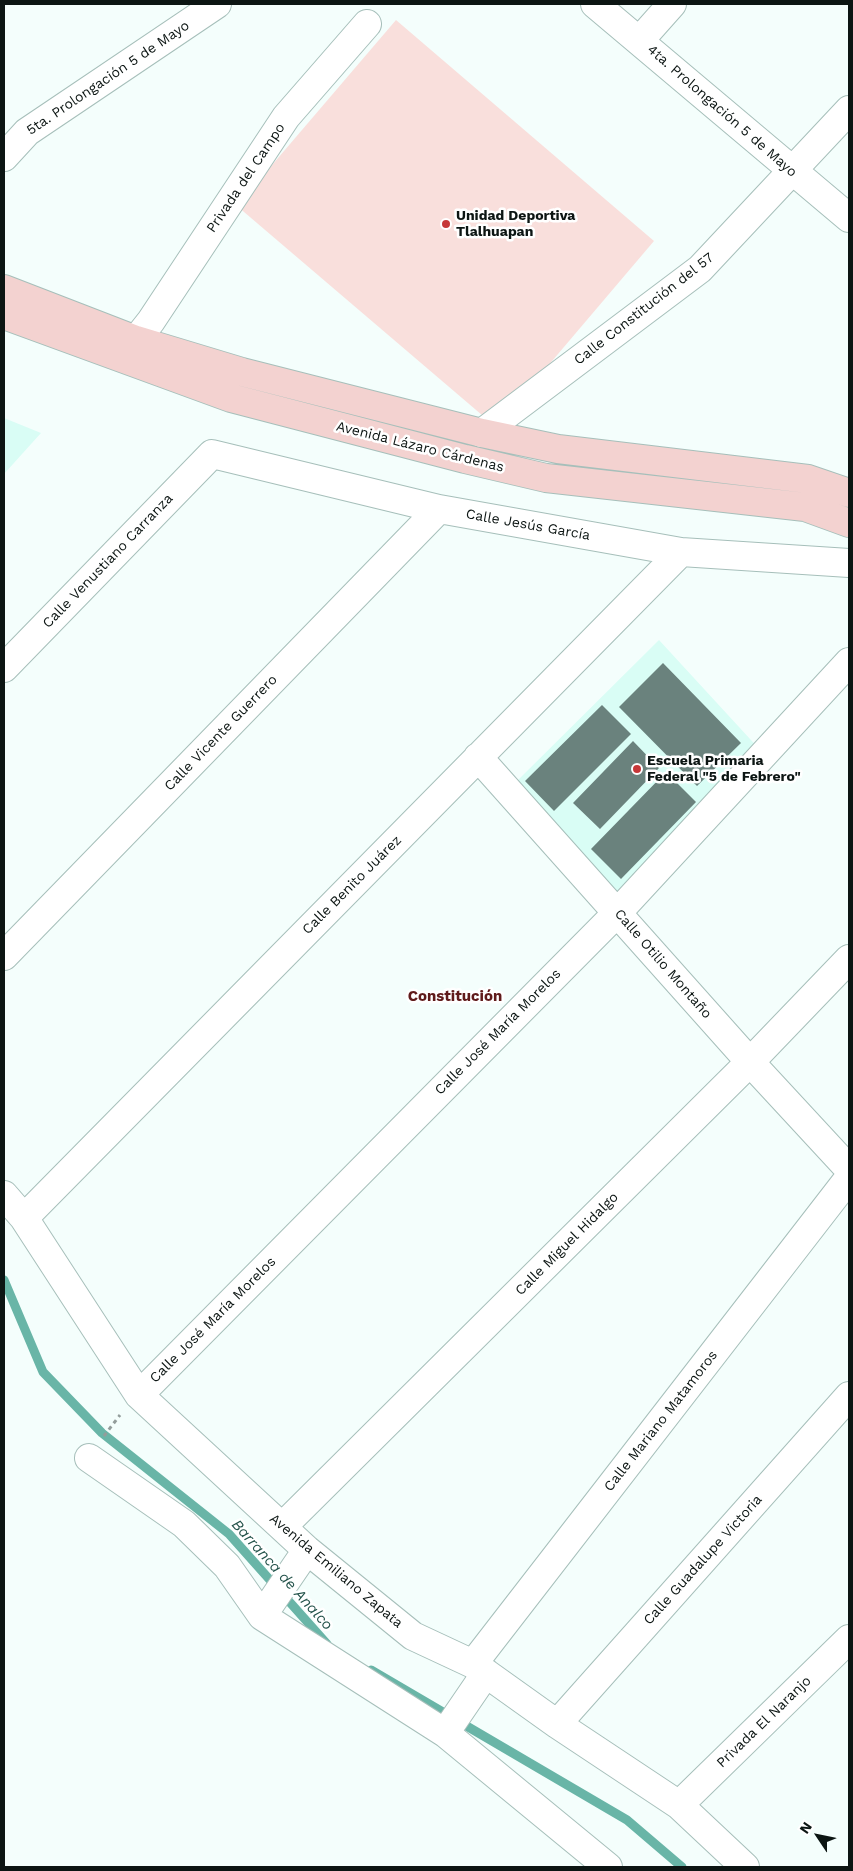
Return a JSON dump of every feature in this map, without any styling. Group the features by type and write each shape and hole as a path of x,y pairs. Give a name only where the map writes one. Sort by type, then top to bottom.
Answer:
{"main road":[{"name":"Avenida Lázaro Cárdenas","path":"4,289 136,340 242,372 482,433 558,449 808,479 849,493"},
{"name":"Avenida Lázaro Cárdenas","path":"4,315 232,398 465,459 546,478 805,507 849,522"}],"street":[{"name":"5ta. Prolongación 5 de Mayo","path":"4,158 27,132 217,4"},
{"name":"4ta. Prolongación 5 de Mayo","path":"595,4 849,218"},
{"path":"640,40 672,4"},
{"name":"Privada del Campo","path":"136,340 151,321 286,117 367,24"},
{"name":"Calle Constitución del 57","path":"482,433 700,269 849,110"},
{"name":"Calle Jesús García","path":"212,454 438,509 681,552 849,563"},
{"name":"Calle Venustiano Carranza","path":"4,668 212,454"},
{"name":"Calle Vicente Guerrero","path":"4,956 438,509"},
{"name":"Calle Benito Juárez","path":"24,1218 681,552"},
{"name":"Calle José María Morelos","path":"139,1394 618,912 849,662"},
{"name":"Calle Otilio Montaño","path":"478,757 750,1062 849,1169"},
{"name":"Calle Miguel Hidalgo","path":"282,1527 750,1062 849,959"},
{"name":"Calle Mariano Matamoros","path":"447,1730 478,1676 849,1178"},
{"name":"Avenida Emiliano Zapata","path":"4,1195 24,1218 139,1394 282,1527 301,1558 413,1636 557,1724 679,1804 745,1867"},
{"name":"Calle Guadalupe Victoria","path":"557,1724 849,1396"},
{"path":"89,1458 138,1494 184,1524 227,1566 264,1614 447,1730 608,1867"},
{"path":"264,1614 301,1558"},
{"name":"Privada El Naranjo","path":"679,1804 849,1639"}],"shaded area":[{"name":"Unidad Deportiva Tlalhuapan","path":"396,20 654,241 496,427 237,206"},
{"path":"4,418 41,433 4,474"},
{"name":"Escuela Primaria Federal \"5 de Febrero\"","path":"659,640 762,752 619,897 511,787"}],"building":[{"path":"663,663 741,743 697,786 619,707"},
{"path":"602,705 631,734 554,811 525,781"},
{"path":"633,741 659,768 600,829 573,803"},
{"path":"666,772 696,802 621,879 591,849"}],"waterway":[{"name":"Barranca de Analco","path":"4,1280 43,1372 102,1433 229,1534 327,1644"},
{"name":"Barranca de Analco","path":"371,1670 627,1820 682,1867"}],"place":[{"name":"Unidad Deportiva Tlalhuapan","path":"446,224"},
{"name":"Escuela Primaria Federal \"5 de Febrero\"","path":"637,769"}],"district":[{"name":"Constitución","path":"455,997"}]}
